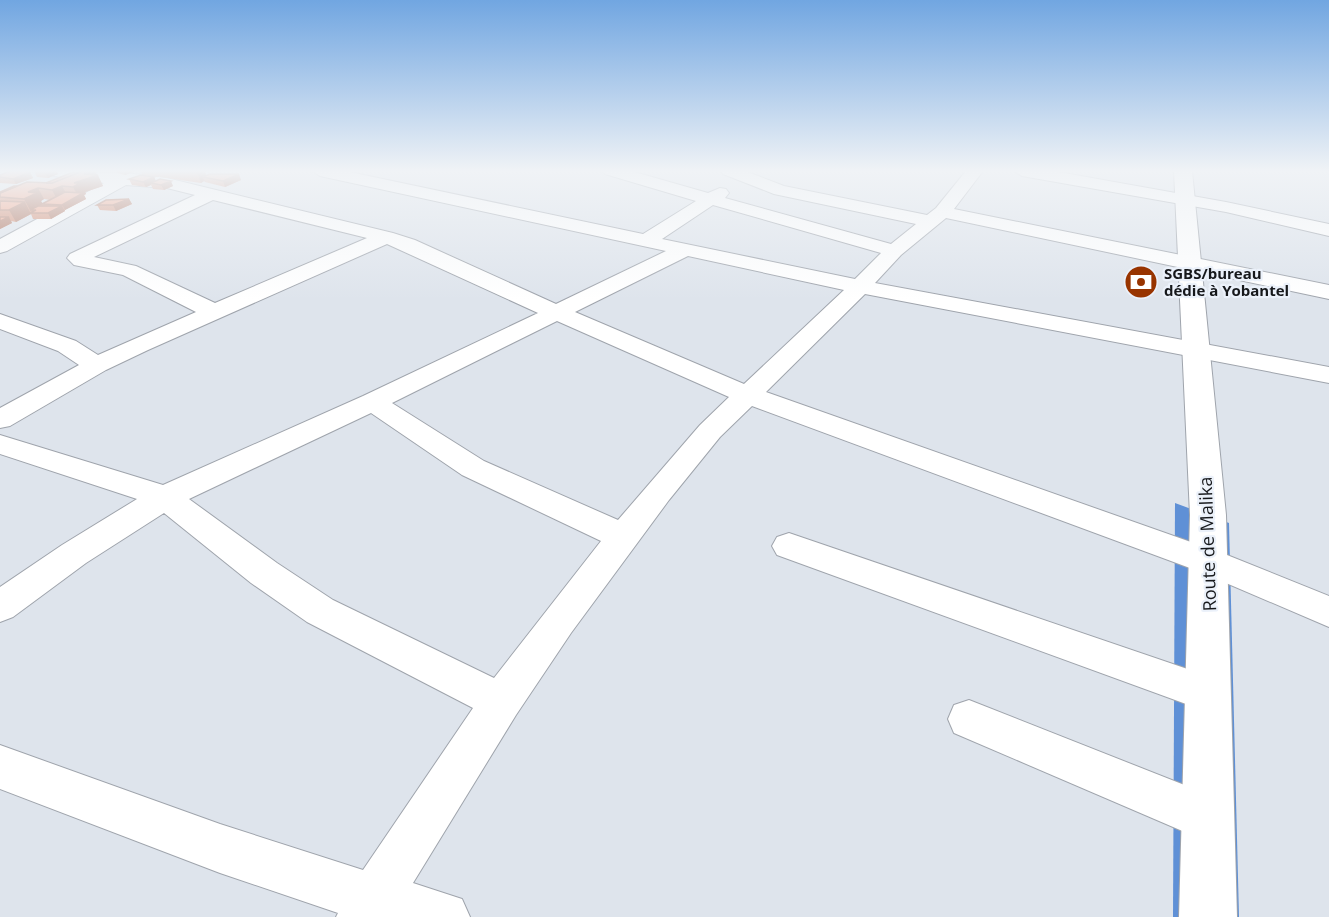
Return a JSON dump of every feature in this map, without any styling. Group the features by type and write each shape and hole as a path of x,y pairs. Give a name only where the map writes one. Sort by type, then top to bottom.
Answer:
{"main road":[{"name":"Route de Malika","path":"1185,214 1190,262 1210,562 1208,917"}],"street":[{"path":"0,247 61,214"},
{"path":"170,214 77,258 81,261 129,270 216,312"},
{"path":"292,214 386,237 445,260 555,312 747,395 1210,562 1329,612"},
{"path":"515,214 860,288 1329,375"},
{"path":"644,242 687,214"},
{"path":"762,214 894,251"},
{"path":"923,214 1190,262 1329,292"},
{"path":"1250,214 1329,230"},
{"path":"367,908 501,702 558,622 691,452 747,395 860,288 894,251 936,216"},
{"path":"0,420 97,364 386,237"},
{"path":"0,607 74,554 165,497 374,402 684,250"},
{"path":"0,321 67,346 97,364"},
{"path":"374,402 415,432 473,468 624,537"},
{"path":"0,444 165,497 264,573 320,611 501,702"},
{"path":"789,546 1208,694"},
{"path":"969,719 1208,818"},
{"path":"0,767 367,908 444,917"}],"water":[{"path":"1175,503 1229,523 1239,917 1173,917"}],"place":[{"name":"SGBS/bureau dédie à Yobantel","path":"1141,282"}]}
